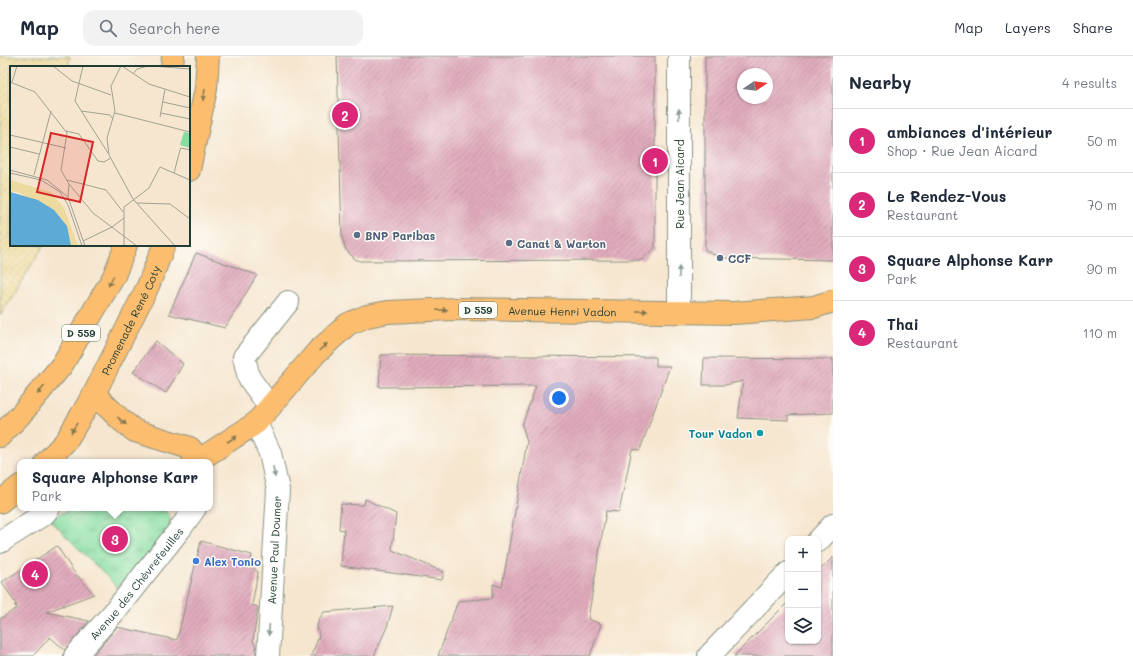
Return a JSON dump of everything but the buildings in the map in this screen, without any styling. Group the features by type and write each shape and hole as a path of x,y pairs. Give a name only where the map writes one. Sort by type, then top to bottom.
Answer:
{"main road":[{"path":"172,66 173,56"},
{"path":"190,165 206,89 208,56"},
{"name":"D 559","path":"0,436 22,413 66,358 114,276 126,246"},
{"name":"Promenade René Coty","path":"49,459 66,441 94,394 148,286 164,246"},
{"name":"Avenue Henri Vadon","path":"200,459 256,423 317,352 348,324 367,316 388,312 454,309 679,311 734,313 827,307"},
{"name":"D 559","path":"94,394 121,420 135,431 190,448 196,459"},
{"path":"0,502 17,488"}],"street":[{"name":"Rue Jean Aicard","path":"679,56 679,311"},
{"path":"270,407 249,378 244,357 288,302"},
{"name":"Avenue Paul Doumer","path":"256,423 270,452 278,490 268,656"},
{"path":"0,542 46,511"},
{"name":"Avenue des Chèvrefeuilles","path":"75,656 115,611 193,511"},
{"path":"821,538 833,525"},
{"path":"709,656 785,576"}],"sand":[{"path":"0,56 70,56 68,66 10,66 10,246 43,246 0,316"}],"green space":[{"path":"67,511 166,511 169,515 172,526 120,590 49,519"}],"place":[{"name":"Le Rendez-Vous","path":"345,115"},
{"name":"ambiances d'intérieur","path":"655,161"},
{"name":"BNP Paribas","path":"357,235"},
{"name":"Canat & Warton","path":"509,243"},
{"name":"CCF","path":"720,258"},
{"name":"Tour Vadon","path":"760,433"},
{"name":"Square Alphonse Karr","path":"115,539"},
{"name":"Alex Tonio","path":"196,561"},
{"name":"Thai","path":"35,574"}]}
